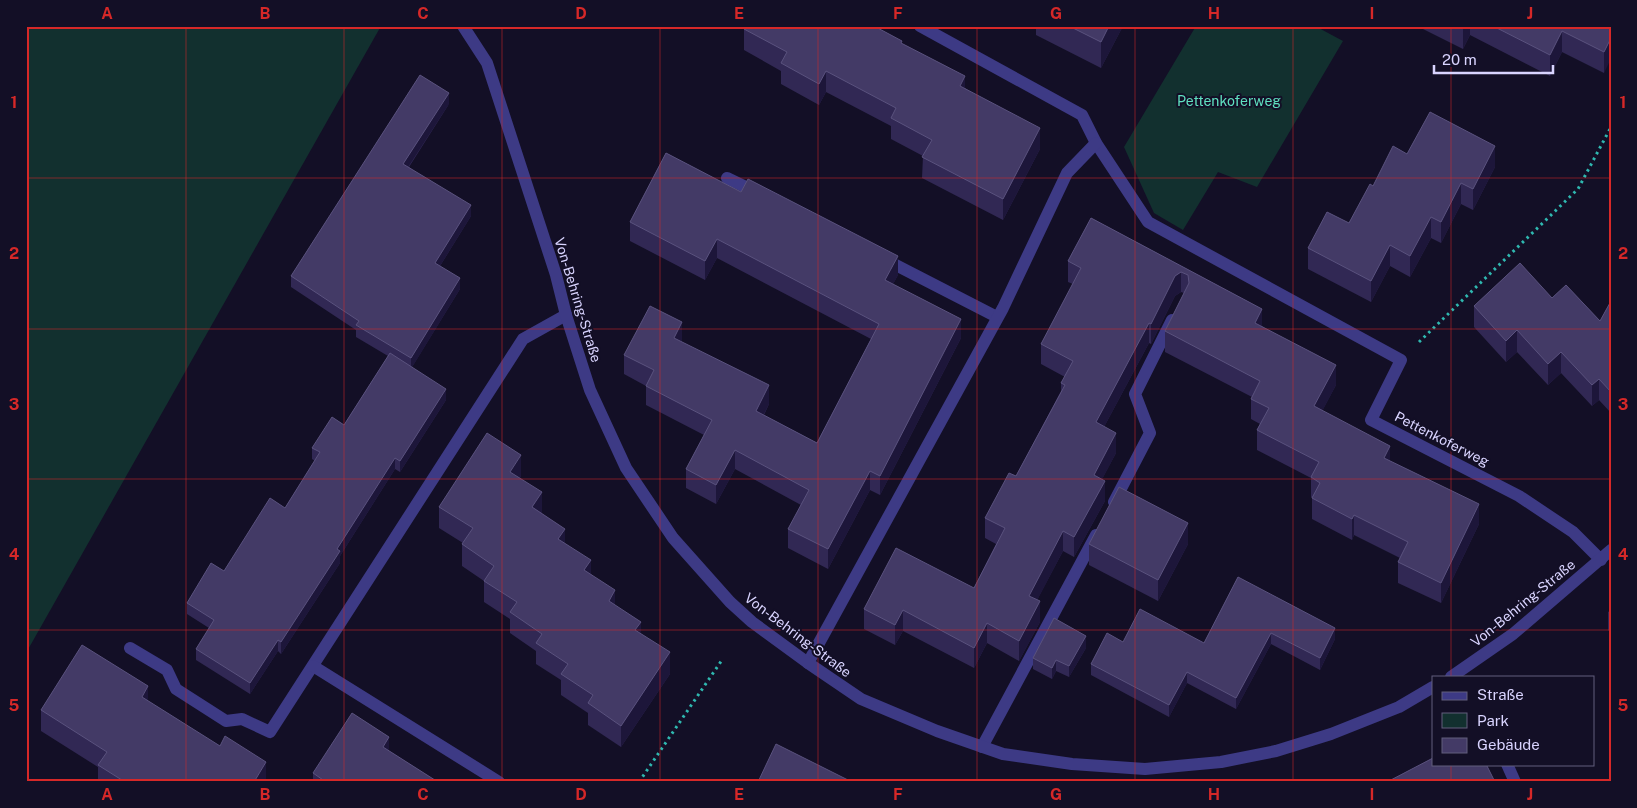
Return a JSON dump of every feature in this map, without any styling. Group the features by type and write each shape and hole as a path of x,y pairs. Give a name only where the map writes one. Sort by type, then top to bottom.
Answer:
{"street":[{"name":"Von-Behring-Straße","path":"463,26 487,63 556,275 566,315 590,390 626,468 673,538 730,602 752,622 808,663 861,699 937,731 1003,754 1072,764 1146,769 1221,762 1276,751 1331,734 1399,707 1432,688"},
{"path":"920,26 1082,115 1096,143 1148,222 1401,360"},
{"path":"808,663 997,318 1067,174 1096,143"},
{"path":"728,178 771,200"},
{"path":"876,254 997,318"},
{"path":"1109,510 1150,433 1135,394 1178,308"},
{"path":"130,648 167,670 176,689 226,721 242,719 270,732 523,339 566,315"},
{"name":"Pettenkoferweg","path":"1401,360 1371,420 1519,496 1572,532 1601,560"},
{"path":"982,747 1100,527"},
{"name":"Von-Behring-Straße","path":"1458,675 1512,634 1611,550"},
{"path":"313,666 499,782"},
{"path":"1508,766 1514,782"}],"path":[{"path":"1401,360 1578,189 1611,127"},
{"path":"640,782 722,660"}],"green space":[{"path":"26,26 381,26 26,653"},
{"name":"Pettenkoferweg","path":"1196,26 1315,26 1343,41 1257,187 1218,172 1183,230 1154,213 1124,147"}],"building":[{"path":"746,26 874,26 902,41 901,43 965,76 960,86 1040,128 1003,199 922,157 932,140 891,118 896,108 826,71 819,84 781,63 787,52 744,29"},
{"path":"1069,26 1109,26 1101,42"},
{"path":"1493,26 1611,26 1611,38 1604,52 1562,31 1550,55"},
{"path":"420,75 449,93 403,164 471,205 435,263 460,278 411,358 356,325 359,321 291,276"},
{"path":"1430,112 1495,146 1473,189 1461,183 1441,222 1431,217 1410,256 1390,245 1371,281 1308,248 1327,212 1349,223 1370,184 1373,186 1393,146 1407,154"},
{"path":"666,153 741,192 748,179 898,256 885,280 961,319 880,476 870,471 828,549 788,529 809,490 735,450 716,485 686,469 712,420 646,386 654,370 624,355 650,306 682,322 674,338 769,385 756,411 817,443 879,324 717,239 705,261 630,222"},
{"path":"1091,218 1262,309 1255,323 1336,365 1314,406 1390,446 1384,458 1479,504 1441,583 1398,562 1408,542 1354,515 1352,519 1312,498 1320,483 1311,477 1319,462 1257,430 1269,408 1251,399 1260,381 1165,331 1189,283 1188,275 1181,272 1175,276 1151,324 1149,323 1096,422 1116,433 1094,475 1105,481 1074,537 1063,531 1029,596 1040,601 1019,641 987,623 974,648 903,610 895,625 864,609 896,548 974,588 1005,528 985,518 1009,473 1016,476 1065,385 1061,383 1073,361 1041,344 1081,268 1068,261"},
{"path":"1520,263 1552,298 1566,285 1600,321 1611,301 1611,392 1599,379 1592,385 1561,352 1548,364 1517,330 1506,341 1474,306"},
{"path":"390,353 446,389 400,461 395,458 337,549 340,551 281,642 278,640 250,683 196,649 214,620 187,603 211,563 224,571 270,498 285,508 320,452 312,448 332,417 344,425"},
{"path":"487,433 521,455 510,472 542,492 532,507 565,529 558,539 591,560 584,570 615,590 609,601 641,622 635,630 670,652 621,726 588,703 593,695 561,674 568,664 536,643 542,634 510,612 517,602 484,581 494,566 462,544 473,528 439,507"},
{"path":"1119,487 1188,523 1158,580 1089,544"},
{"path":"1238,577 1335,628 1320,658 1271,633 1236,698 1187,672 1169,705 1091,664 1107,633 1123,642 1140,609 1204,643"},
{"path":"1054,618 1086,636 1069,666 1056,660 1052,668 1033,658"},
{"path":"82,645 148,686 142,697 220,746 225,736 266,762 254,782 125,782 98,765 107,752 41,710"},
{"path":"352,713 389,737 383,747 438,782 326,782 313,773"},
{"path":"776,744 852,782 758,782"},
{"path":"1432,759 1432,766 1487,766 1495,782 1387,782"}]}
